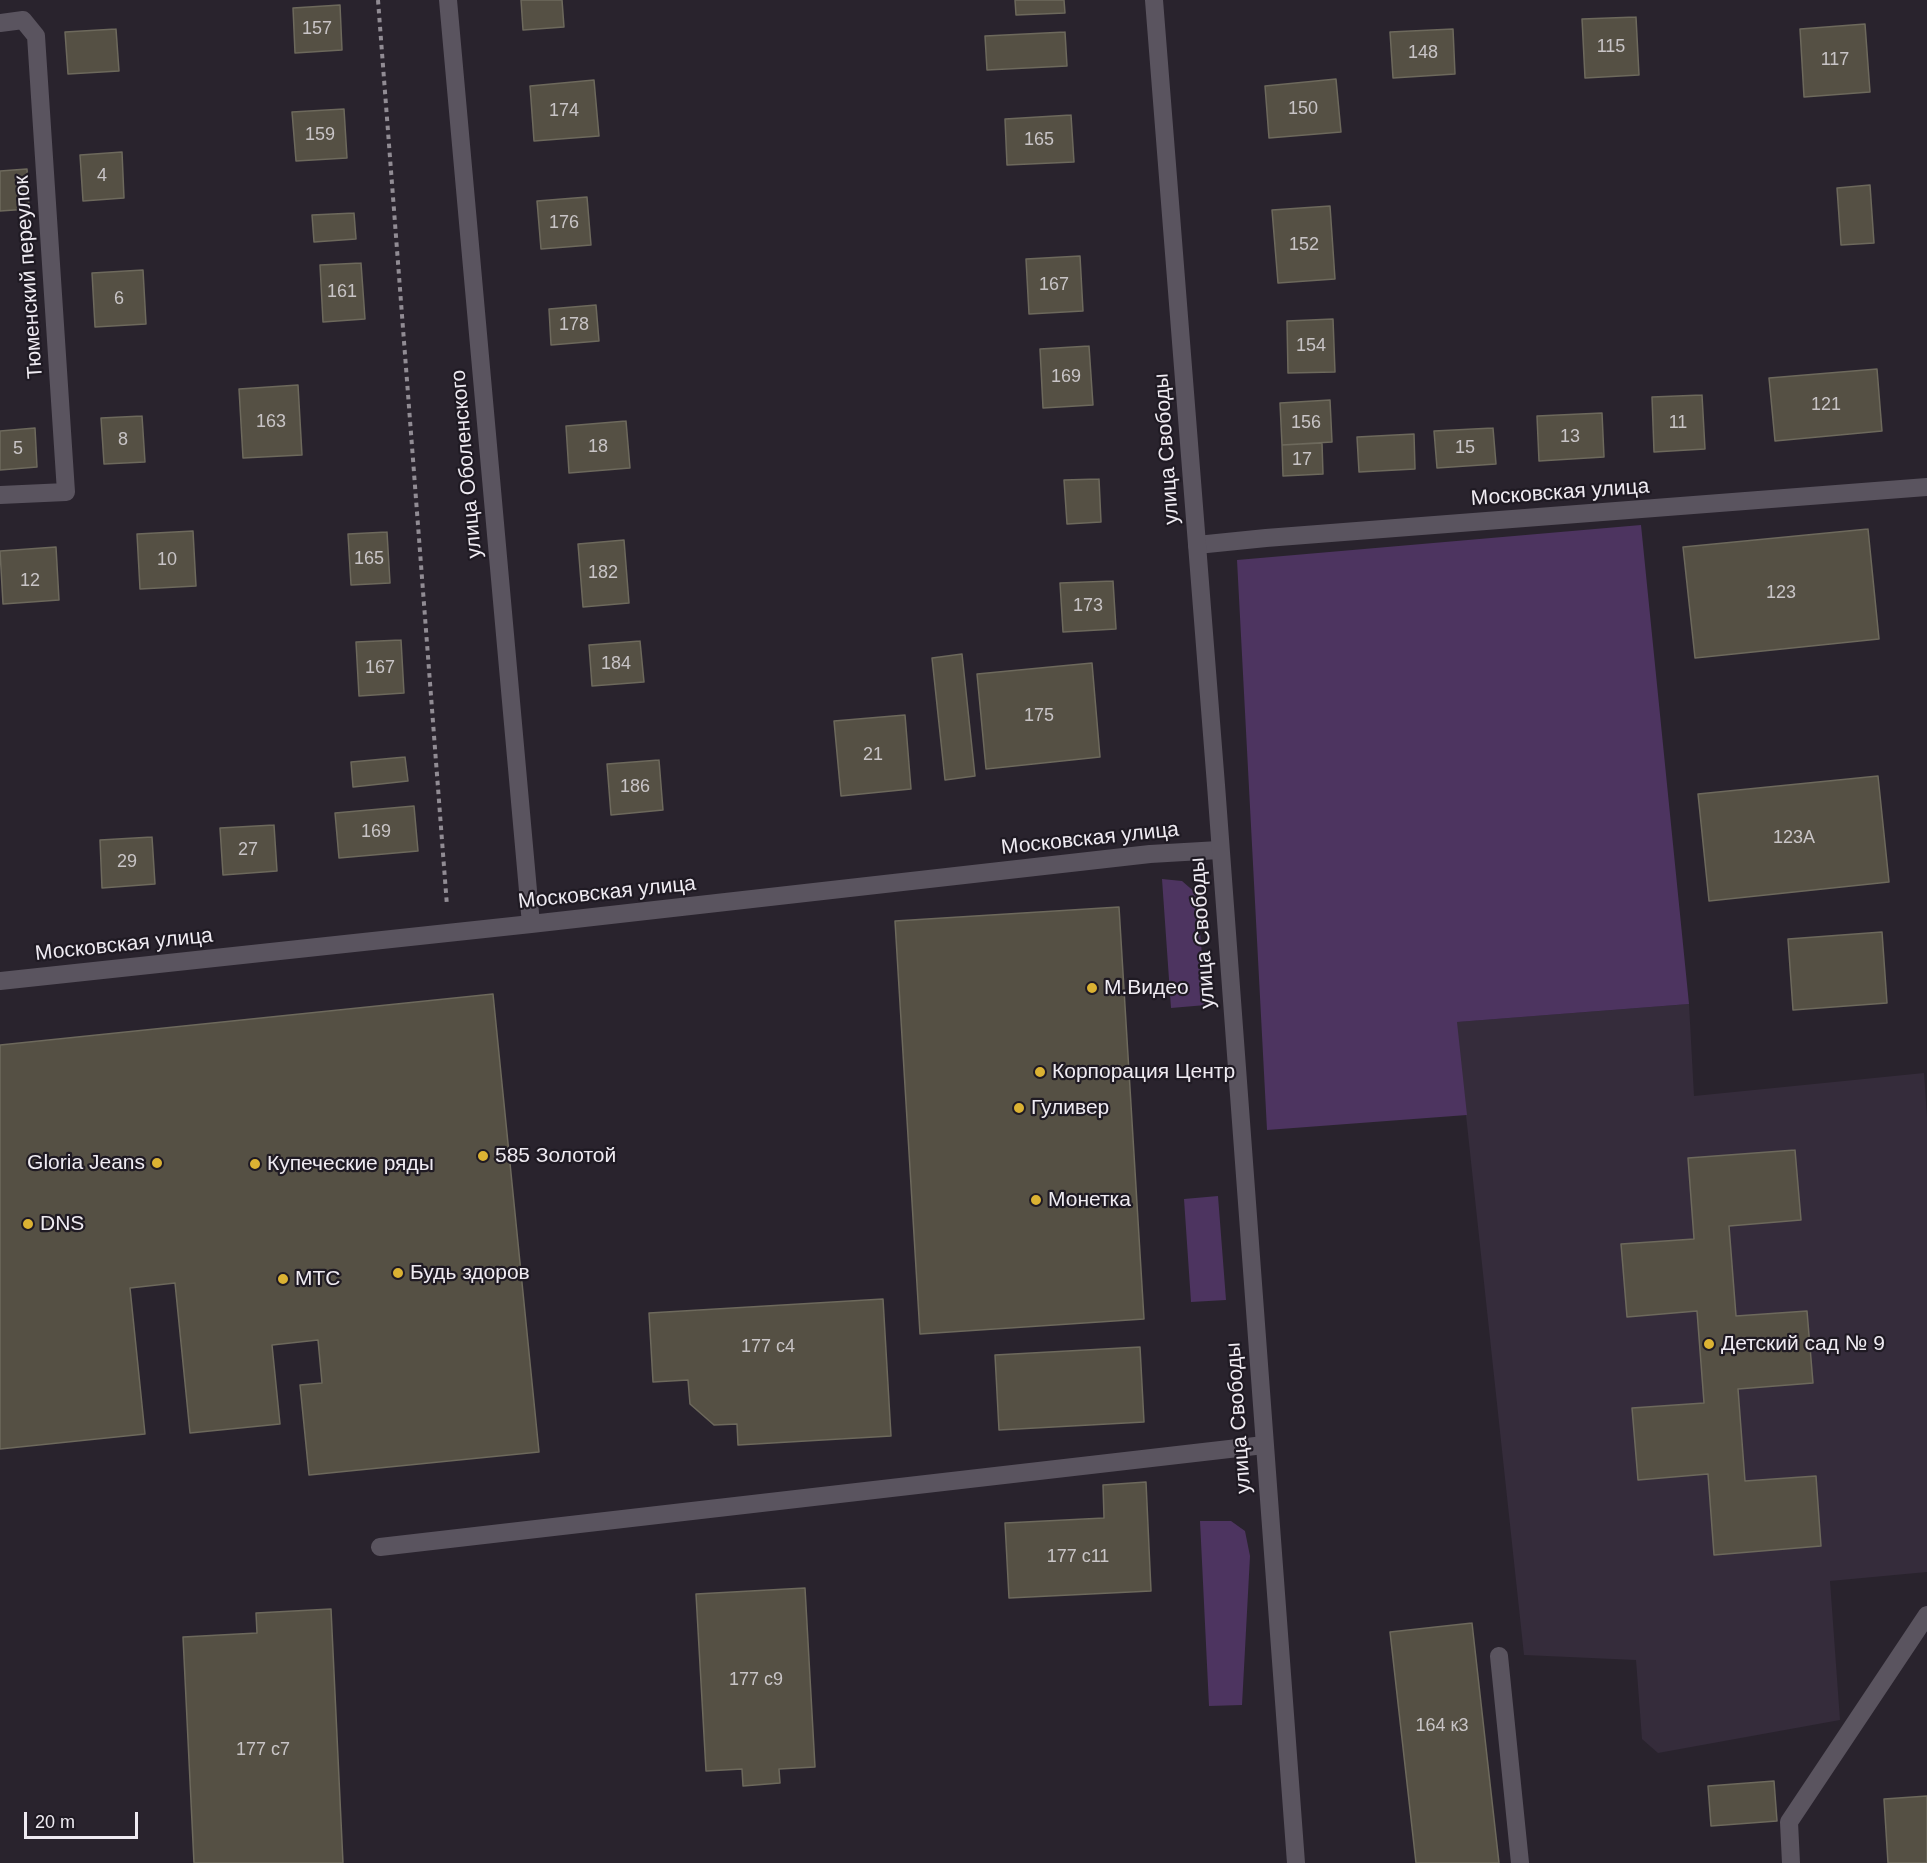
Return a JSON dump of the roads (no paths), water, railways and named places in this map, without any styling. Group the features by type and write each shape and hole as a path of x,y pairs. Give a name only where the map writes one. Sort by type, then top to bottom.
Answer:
{"street":[{"name":"улица Оболенского","path":"448,0 531,924"},
{"name":"улица Свободы","path":"1154,0 1296,1863"},
{"name":"Тюменский переулок","path":"0,23 23,21 36,36 66,492 0,495"},
{"name":"Московская улица","path":"1197,545 1927,487"},
{"name":"Московская улица","path":"0,981 1150,854 1219,850"},
{"path":"380,1547 1264,1445"},
{"path":"1791,1863 1789,1822 1927,1614"},
{"path":"1499,1656 1520,1863"}],"place":[{"name":"М.Видео","path":"1092,988"},
{"name":"Корпорация Центр","path":"1040,1072"},
{"name":"Гуливер","path":"1019,1108"},
{"name":"585 Золотой","path":"483,1156"},
{"name":"Gloria Jeans","path":"157,1163"},
{"name":"Купеческие ряды","path":"255,1164"},
{"name":"Монетка","path":"1036,1200"},
{"name":"DNS","path":"28,1224"},
{"name":"Будь здоров","path":"398,1273"},
{"name":"МТС","path":"283,1279"},
{"name":"Детский сад № 9","path":"1709,1344"}]}
